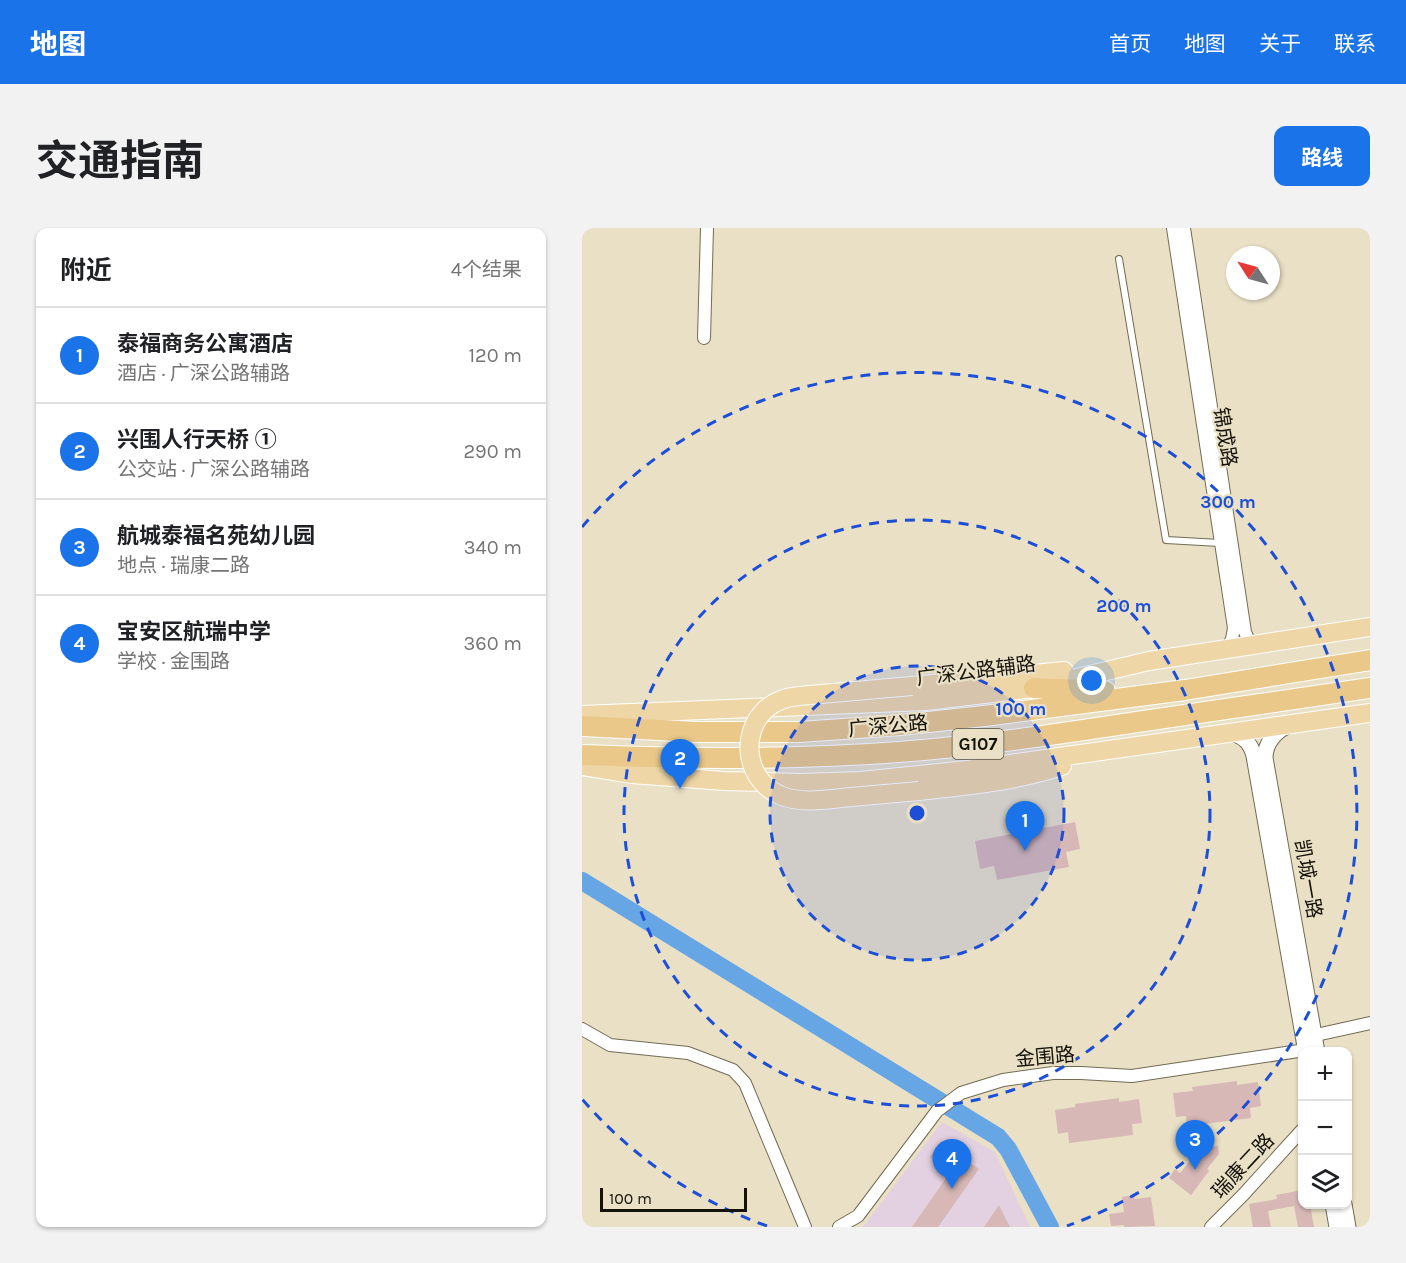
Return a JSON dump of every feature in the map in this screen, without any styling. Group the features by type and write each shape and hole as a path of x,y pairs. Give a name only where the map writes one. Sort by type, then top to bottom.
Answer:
{"highway":[{"name":"广深公路","path":"582,726 698,732 799,732 901,725 1185,690 1370,660"},
{"path":"1034,688 1101,691 1185,690"},
{"name":"广深公路","path":"582,755 693,758 844,756 902,752 1075,732 1370,688"}],"main road":[{"name":"广深公路辅路","path":"582,715 926,701 1034,688 1149,661 1370,627"},
{"path":"1126,748 1017,778 919,791 817,800 785,797 769,789 762,783 753,767 749,750 752,732 760,716 774,704 799,696 1010,677 1149,661"},
{"path":"582,766 632,774 724,781 849,782 967,770 1370,713"}],"street":[{"path":"704,338 707,228"},
{"name":"锦成路","path":"1173,228 1234,628 1232,639 1226,650"},
{"name":"锦成路","path":"1185,228 1245,632 1248,639 1256,645"},
{"name":"凯城一路","path":"1290,724 1280,730 1271,740 1265,751 1265,758 1310,1046"},
{"name":"凯城一路","path":"1232,733 1239,735 1249,743 1254,756 1310,1046"},
{"name":"金围路","path":"838,1227 858,1216 933,1116 942,1106 961,1093 1003,1080 1053,1073 1081,1072 1140,1076 1310,1046 1370,1023"},
{"path":"582,1029 610,1045 688,1053 733,1070 745,1083 805,1227"},
{"name":"瑞康二路","path":"1211,1227 1298,1134"},
{"path":"1334,1209 1337,1227"},
{"path":"1345,1209 1348,1227"}],"lane":[{"path":"1119,259 1166,540 1221,543"}],"shaded area":[{"path":"942,1122 995,1152 1030,1227 863,1227"}],"building":[{"path":"1075,822 1080,849 1066,852 1069,867 997,880 994,866 980,869 975,841"},
{"path":"1237,1081 1237,1085 1258,1082 1261,1106 1250,1108 1251,1118 1187,1126 1186,1116 1176,1117 1173,1093 1193,1091 1192,1087"},
{"path":"1119,1098 1119,1102 1139,1099 1142,1123 1132,1124 1133,1135 1069,1143 1068,1132 1058,1134 1055,1110 1075,1107 1075,1104"},
{"path":"941,1142 979,1169 938,1227 912,1227 951,1171 930,1157"},
{"path":"1218,1146 1219,1154 1191,1195 1169,1178 1175,1169 1180,1173 1189,1162 1187,1150"},
{"path":"1298,1191 1298,1209 1311,1209 1314,1227 1298,1227 1294,1206 1268,1211 1271,1227 1253,1227 1249,1204 1277,1199 1276,1195"},
{"path":"1134,1195 1135,1199 1151,1197 1155,1226 1111,1226 1109,1214 1124,1212 1122,1197"},
{"path":"999,1205 1010,1227 984,1227"}],"waterway":[{"path":"582,881 998,1137 1008,1149 1050,1227"}],"place":[{"name":"兴围人行天桥 ①","path":"680,789"},
{"name":"泰福商务公寓酒店","path":"1025,851"},
{"name":"航城泰福名苑幼儿园","path":"1195,1170"},
{"name":"宝安区航瑞中学","path":"952,1189"}]}
